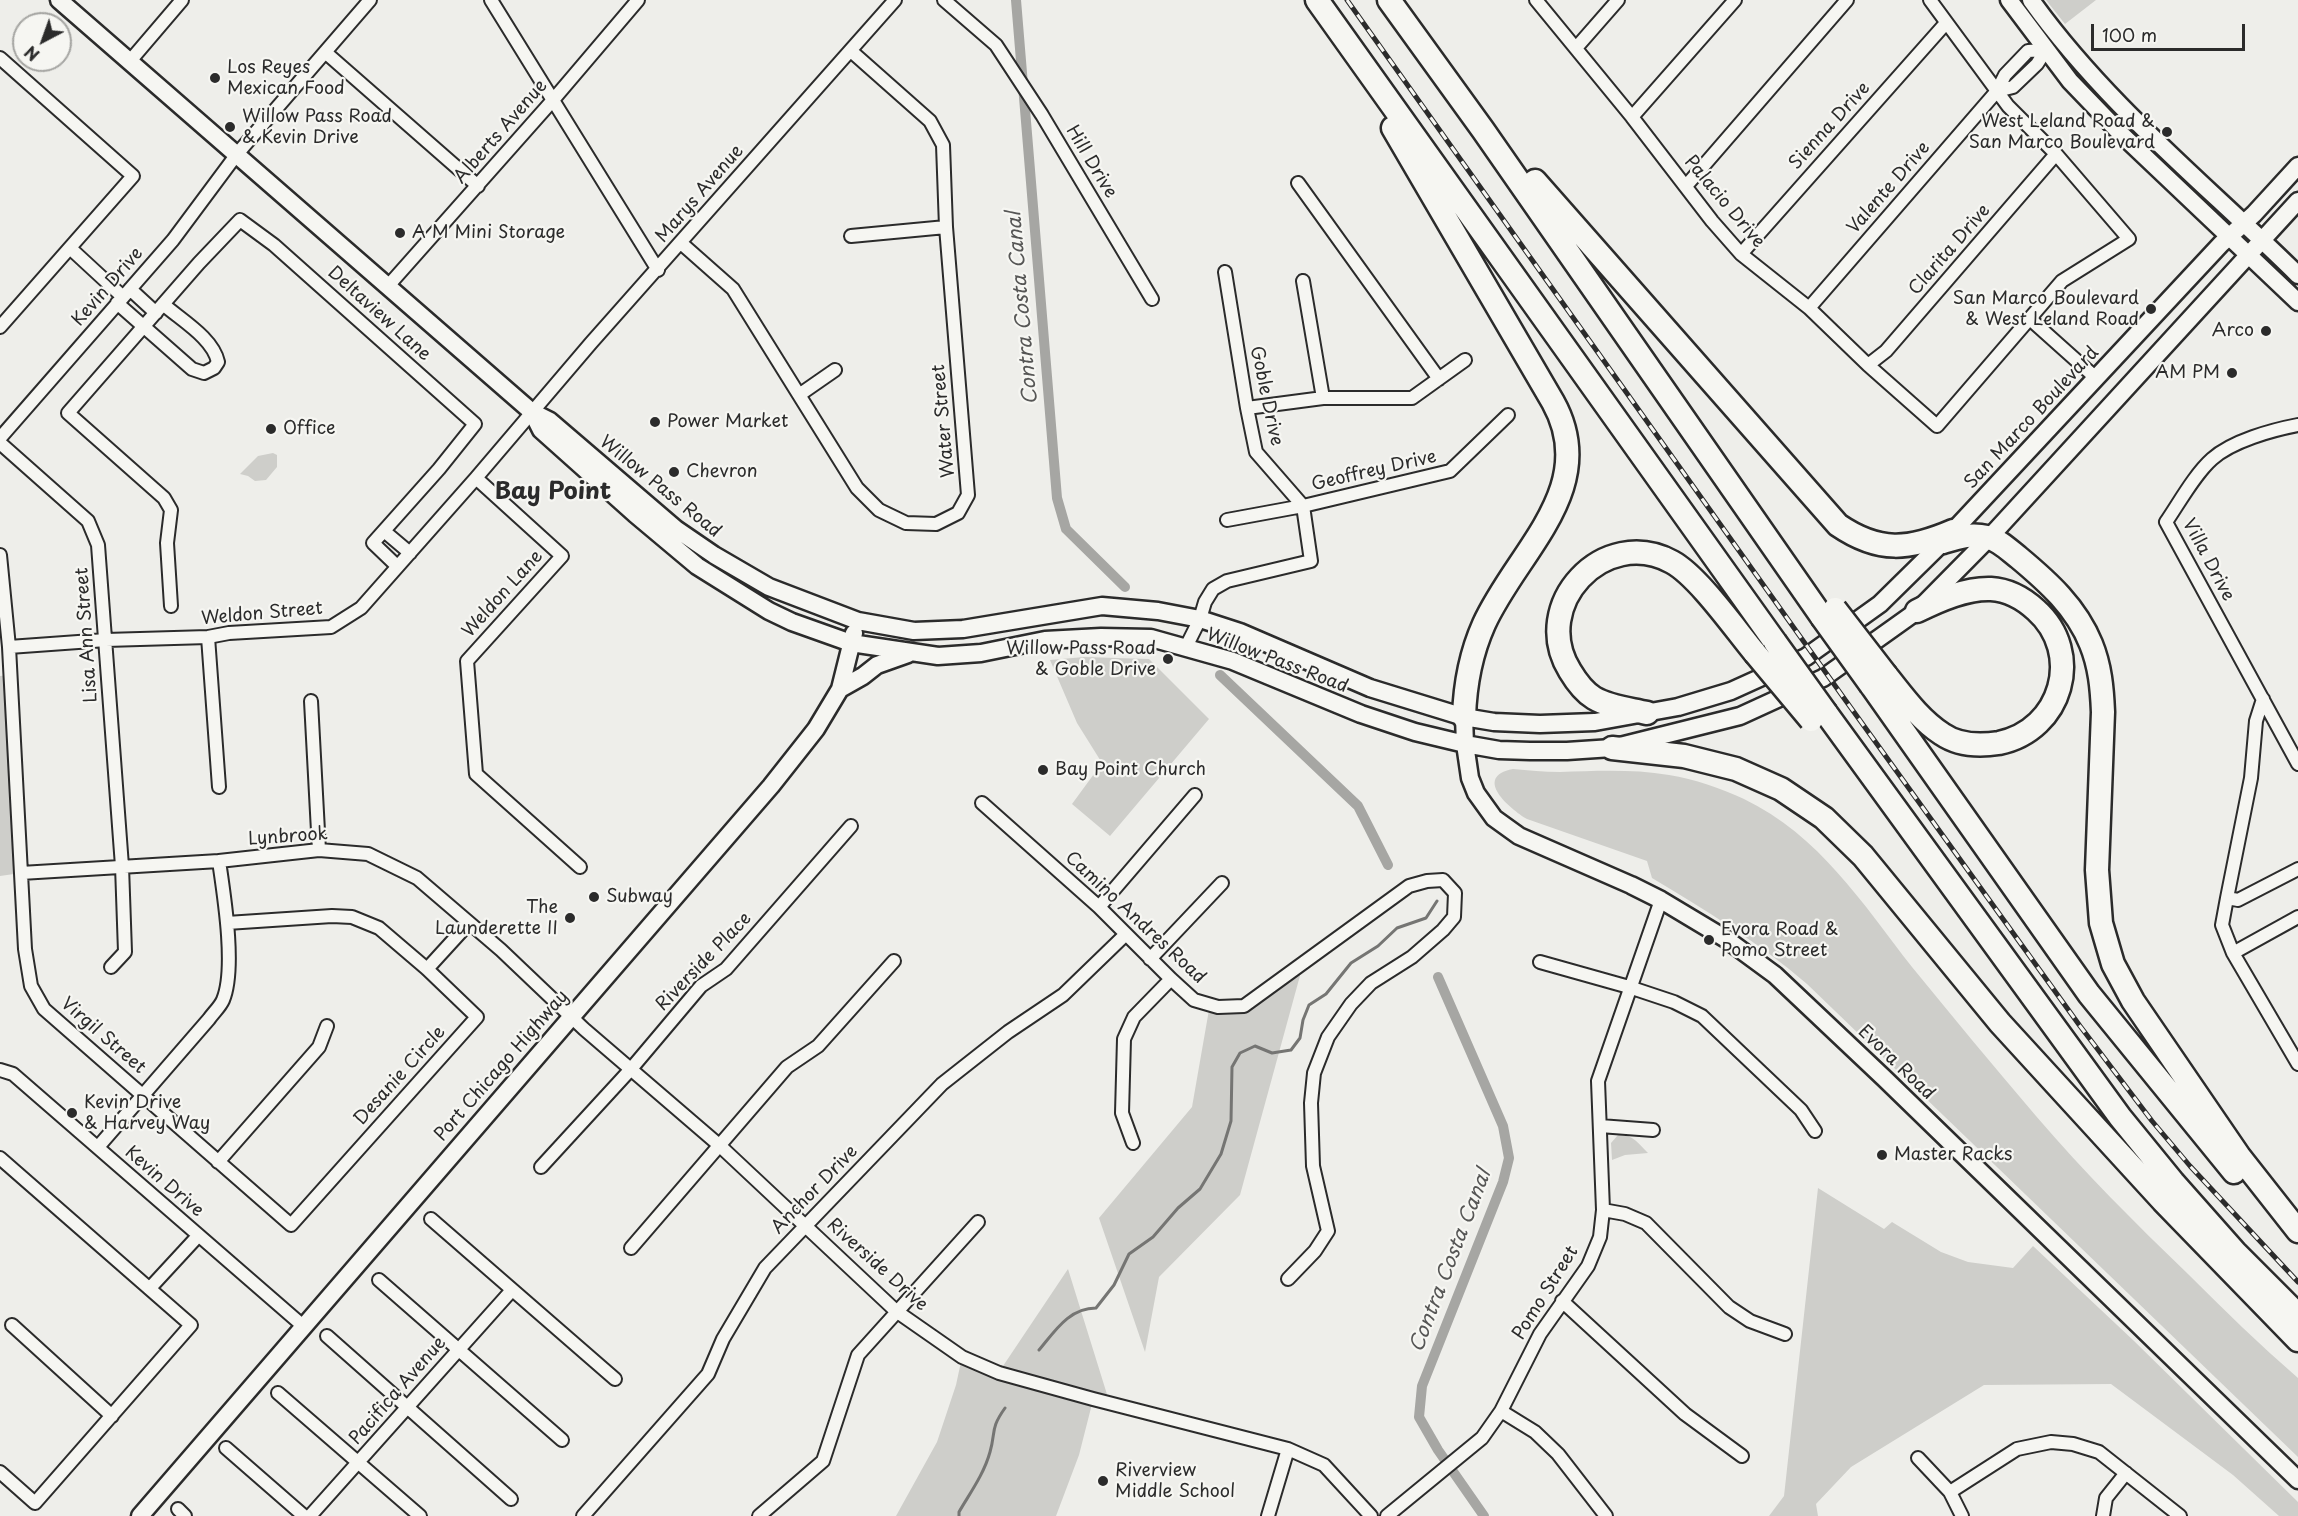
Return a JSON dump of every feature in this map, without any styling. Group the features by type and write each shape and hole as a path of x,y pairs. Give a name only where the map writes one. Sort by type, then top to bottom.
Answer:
{"highway":[{"path":"1317,0 1775,642 1819,716 1979,924 2062,1039 2173,1182 2235,1252 2298,1315"},
{"path":"1389,0 1483,130 1727,480 1878,680 2089,994 2258,1201 2298,1241"},
{"path":"1366,69 1395,134 1553,402 1568,438 1568,464 1559,499 1484,624 1473,652 1465,693 1464,717"},
{"path":"1483,130 1516,158 1563,216 1838,525 1868,542 1884,546 1918,544 1964,535 1989,538 2005,546 2067,602 2079,621 2098,666 2103,712 2097,891 2101,923 2113,964 2133,1000 2239,1156 2298,1231"},
{"path":"1647,713 1614,706 1593,698 1576,682 1565,663 1559,641 1558,621 1563,602 1572,586 1588,569 1606,558 1627,553 1649,554 1671,562 1695,581 1755,653 1819,716"},
{"path":"1878,680 1943,736 1970,744 1989,745 2016,738 2037,724 2054,702 2063,676 2061,647 2045,618 2021,598 1991,589 1943,599 1917,610"},
{"path":"1612,747 1684,756 1736,769 1781,789 1824,818 1863,856 2000,1023 2204,1245 2298,1340"}],"main road":[{"name":"Willow Pass Road","path":"59,0 532,412 550,421 676,529 714,555 769,587 858,621 914,631 963,629 1102,606 1158,611 1200,619 1240,632 1370,688 1464,717 1494,722 1540,724 1595,722 1678,707 1731,691 1806,657"},
{"path":"2009,0 2070,81 2120,133 2298,302"},
{"path":"2017,0 2036,25 2045,33 2057,36"},
{"path":"2031,0 2057,36 2130,116 2298,275"},
{"path":"2046,50 2055,49 2064,56 2113,110 2130,116"},
{"path":"2120,133 2151,173 2208,229 2207,246 2194,273"},
{"name":"San Marco Boulevard","path":"1806,657 1880,604 1948,537 2194,273 2298,166"},
{"path":"1917,610 1989,538 2298,201"},
{"name":"Willow Pass Road","path":"532,412 541,430 697,566 777,615 850,643 938,656 981,652 1045,640 1101,637 1151,638 1233,661 1360,714 1415,732 1499,750 1567,751 1612,747 1740,716 1823,678 1917,610"},
{"name":"Port Chicago Highway","path":"140,1516 771,786 816,729 840,689 850,643 858,621"},
{"path":"840,689 864,676 877,665 910,653"},
{"name":"Evora Road","path":"1464,717 1470,778 1476,793 1489,812 1506,828 1661,900 1726,939 1775,975 2298,1480"}],"street":[{"path":"130,61 182,0"},
{"name":"Kevin Drive","path":"0,438 173,240 237,154 370,0"},
{"path":"491,0 658,270"},
{"name":"Alberts Avenue","path":"388,286 553,100 638,0"},
{"name":"Marys Avenue","path":"532,412 896,0"},
{"name":"Hill Drive","path":"944,0 996,45 1042,115 1152,299"},
{"name":"Palacio Drive","path":"1536,0 1632,117 1712,221 1741,254 1809,308 1868,365 1937,426 2030,319"},
{"path":"1575,48 1618,0"},
{"path":"1632,117 1735,0"},
{"path":"1686,186 1847,0"},
{"path":"1930,0 2008,106 2056,154 2129,239 2062,281 2030,319 2096,378"},
{"name":"Sienna Drive","path":"1741,254 1946,23"},
{"name":"Valente Drive","path":"1809,308 1997,92 2005,75 2028,51 2046,50"},
{"name":"Water Street","path":"681,243 733,290 857,488 879,510 906,523 936,524 958,513 968,495 946,227 942,145 930,121 851,51"},
{"path":"325,52 477,186"},
{"path":"0,58 133,176 0,327"},
{"name":"Clarita Drive","path":"1868,365 1886,351 2056,154"},
{"path":"1298,183 1439,379"},
{"name":"Deltaview Lane","path":"153,316 199,262 240,220 274,245 475,424 439,469 373,543 397,566"},
{"path":"851,236 946,227"},
{"path":"70,248 123,296 153,316 192,369 204,373 214,368 218,362 216,353 208,343 153,316 123,296"},
{"name":"Goble Drive","path":"1226,272 1256,452 1303,506"},
{"path":"1303,281 1323,398"},
{"path":"153,316 68,413 164,498 171,510 167,543 171,606"},
{"path":"1247,408 1323,398 1413,398 1465,360"},
{"path":"799,394 835,370"},
{"name":"Weldon Street","path":"9,647 106,640 208,637 229,633 331,627 361,608 532,412"},
{"name":"Geoffrey Drive","path":"1227,520 1303,506 1449,471 1508,415"},
{"name":"Villa Drive","path":"2298,425 2280,428 2244,440 2212,458 2166,522 2298,764"},
{"name":"Lisa Ann Street","path":"0,443 88,521 98,544 122,866 125,952 111,967"},
{"name":"Weldon Lane","path":"476,478 562,556 467,661 476,774 580,867"},
{"path":"1186,647 1213,589 1227,581 1311,561 1303,506"},
{"path":"384,531 410,553"},
{"name":"Virgil Street","path":"0,555 9,647 26,950 31,986 44,1009 142,1095"},
{"path":"208,637 219,787"},
{"path":"2263,699 2256,721 2251,777 2222,925 2233,953 2298,1064"},
{"path":"311,701 319,850"},
{"path":"1099,908 1195,795"},
{"name":"Camino Andres Road","path":"982,802 1099,908 1194,1000 1218,1007 1244,1006 1392,896 1409,886 1443,880 1455,893 1454,916 1443,930 1412,957 1371,983 1351,1004 1328,1037 1314,1073 1311,1103 1313,1166 1328,1231 1315,1251 1288,1280"},
{"name":"Riverside Place","path":"541,1167 631,1069 701,986 726,969 851,826"},
{"name":"Lynbrook","path":"21,873 219,861 319,850 368,854 417,878 571,1016"},
{"path":"98,1147 223,1000 228,975 227,923 219,861"},
{"path":"2227,898 2238,900 2298,869"},
{"path":"1150,959 1222,882"},
{"name":"Pomo Street","path":"1387,1516 1482,1438 1501,1411 1540,1334 1587,1266 1600,1237 1603,1210 1598,1081 1661,900"},
{"name":"Desanie Circle","path":"142,1095 291,1225 477,1017 427,969 379,928 352,917 332,916 227,923"},
{"path":"2233,953 2298,917"},
{"path":"427,969 469,923"},
{"name":"Anchor Drive","path":"583,1516 708,1374 723,1339 765,1268 942,1084 1008,1032 1063,995 1125,934"},
{"path":"631,1248 787,1067 818,1046 894,961"},
{"path":"1540,962 1629,987 1674,1002 1702,1016 1801,1110 1815,1131"},
{"path":"1133,1143 1122,1113 1124,1039 1134,1017 1171,979"},
{"name":"Riverside Drive","path":"571,1016 719,1146 896,1311 962,1357 999,1372 1093,1399 1288,1449 1324,1465 1371,1516"},
{"path":"218,1162 319,1047 327,1026"},
{"name":"Kevin Drive","path":"0,1070 13,1074 302,1326"},
{"path":"1600,1126 1653,1130"},
{"path":"0,1158 191,1325 35,1503 0,1472"},
{"path":"1603,1210 1625,1214 1646,1223 1729,1307 1750,1321 1785,1334"},
{"path":"431,1219 615,1379"},
{"path":"759,1516 823,1461 858,1354 978,1222"},
{"path":"150,1288 198,1236"},
{"path":"380,1280 562,1440"},
{"name":"Pacifica Avenue","path":"310,1516 512,1290"},
{"path":"1562,1301 1685,1414 1742,1456"},
{"path":"12,1325 112,1416"},
{"path":"327,1336 511,1499"},
{"path":"278,1393 420,1516"},
{"path":"1501,1411 1535,1432 1558,1454 1606,1516"},
{"path":"1950,1492 2017,1449 2050,1442 2073,1444 2099,1452 2180,1516"},
{"path":"226,1449 304,1516"},
{"path":"1268,1516 1288,1449"},
{"path":"1918,1458 1950,1492 1962,1516"},
{"path":"2103,1516 2106,1498 2126,1473"}],"shaded area":[{"path":"2046,0 2096,0 2065,24"},
{"path":"273,453 277,455 277,467 266,480 255,481 240,474 258,456"},
{"path":"1084,657 1149,659 1209,719 1110,836 1072,804 1102,763 1077,723 1050,660"},
{"path":"10,675 21,873 0,876 0,676"},
{"path":"1513,769 1554,772 1655,773 1707,784 1744,799 1771,814 1817,851 1857,896 1958,1023 2073,1157 2215,1301 2298,1378 2298,1457 1807,984 1751,941 1652,878 1647,861 1527,819 1520,814 1504,801 1495,786 1496,779 1501,773"},
{"path":"1304,961 1240,1195 1159,1277 1145,1352 1099,1218 1192,1107 1210,1004 1244,1006"},
{"path":"1618,1135 1631,1138 1648,1153 1625,1155 1612,1160 1611,1143"},
{"path":"1818,1188 1884,1229 1892,1222 1941,1252 1968,1262 2013,1268 2033,1246 2133,1340 2298,1502 2298,1516 2279,1516 2233,1475 2111,1384 1984,1385 1851,1467 1816,1504 1818,1516 1769,1516 1784,1496"},
{"path":"1068,1269 1110,1404 1093,1400 1079,1455 1056,1516 896,1516 937,1442 956,1385 962,1357 999,1372"}],"waterway":[{"name":"Contra Costa Canal","path":"1016,0 1057,498 1066,529 1125,587"},
{"name":"Contra Costa Canal","path":"1220,675 1358,806 1388,865"},
{"path":"1039,1350 1070,1316 1086,1309 1096,1308 1114,1285 1129,1254 1153,1237 1178,1208 1200,1189 1221,1154 1231,1121 1232,1067 1240,1053 1255,1046 1272,1053 1291,1050 1300,1038 1303,1020 1309,1005 1326,994 1351,963 1378,946 1397,928 1426,918 1437,901"},
{"name":"Contra Costa Canal","path":"1438,977 1503,1126 1509,1158 1503,1182 1422,1386 1419,1417 1438,1450 1484,1516"},
{"path":"959,1516 959,1512 984,1468 995,1426 1005,1408"}],"railway":[{"path":"1347,0 2080,1026 2152,1121 2190,1166 2298,1282"}],"place":[{"name":"Los Reyes Mexican Food","path":"215,78"},
{"name":"Willow Pass Road & Kevin Drive","path":"230,127"},
{"name":"West Leland Road & San Marco Boulevard","path":"2167,132"},
{"name":"A M Mini Storage","path":"400,233"},
{"name":"San Marco Boulevard & West Leland Road","path":"2151,309"},
{"name":"Arco","path":"2266,331"},
{"name":"AM PM","path":"2232,373"},
{"name":"Power Market","path":"655,422"},
{"name":"Office","path":"271,429"},
{"name":"Chevron","path":"674,472"},
{"name":"Willow Pass Road & Goble Drive","path":"1168,659"},
{"name":"Bay Point Church","path":"1043,770"},
{"name":"Subway","path":"594,897"},
{"name":"The Launderette II","path":"570,918"},
{"name":"Evora Road & Pomo Street","path":"1709,940"},
{"name":"Kevin Drive & Harvey Way","path":"72,1113"},
{"name":"Master Racks","path":"1882,1155"},
{"name":"Riverview Middle School","path":"1103,1481"}],"district":[{"name":"Bay Point","path":"553,492"}]}
